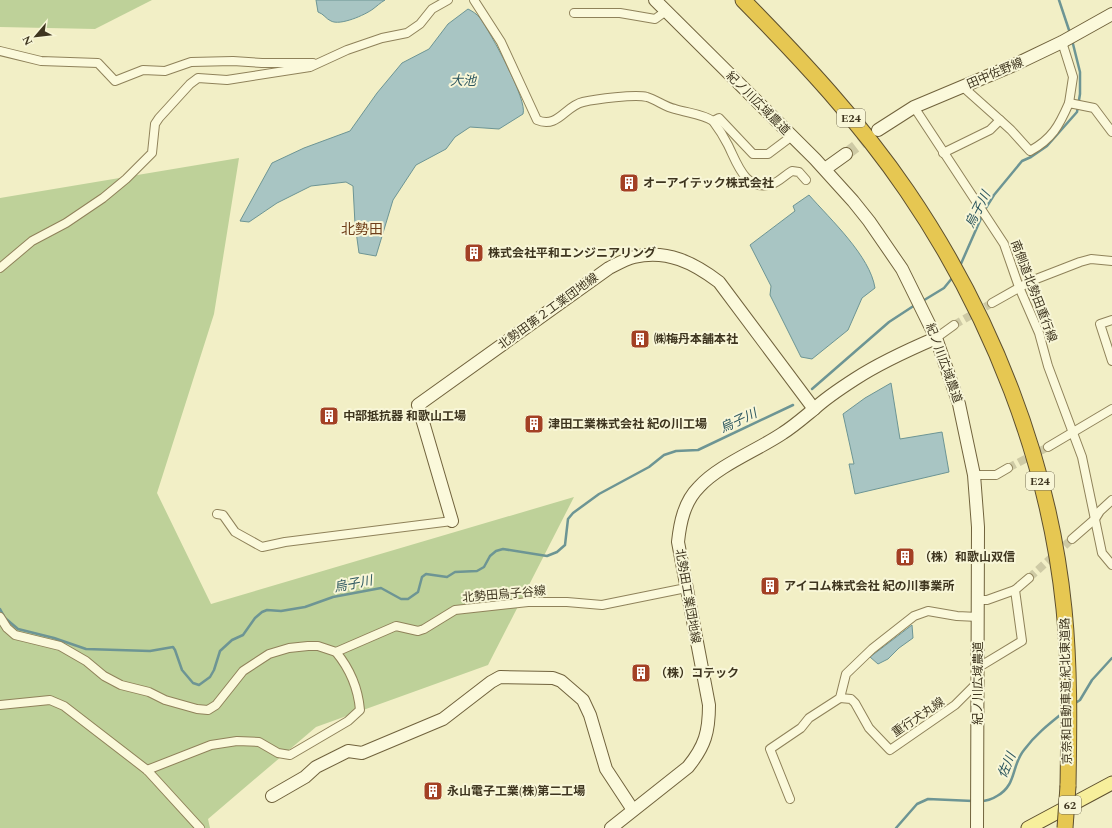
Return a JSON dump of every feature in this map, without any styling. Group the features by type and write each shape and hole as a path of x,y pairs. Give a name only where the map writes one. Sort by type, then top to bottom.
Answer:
{"highway":[{"name":"京奈和自動車道;紀北東道路","path":"743,0 807,67 875,148 907,191 944,247 990,339 1009,384 1025,430 1039,478 1059,566 1064,610 1069,685 1068,786 1065,828"}],"main road":[{"name":"62","path":"1028,828 1112,783"}],"street":[{"path":"0,268 32,241 66,224 104,198 126,179 152,153 155,124 159,118 190,84 198,78 227,80 262,76 310,67 347,50 382,38 406,33 420,24 432,8 448,0"},
{"path":"474,0 501,42 537,120 542,122 553,122 582,102 637,96 652,99 673,109 708,118 713,121 728,146 738,170 750,180 762,186 771,185 792,171 799,172 806,180"},
{"name":"紀ノ川広域農道","path":"655,0 825,169 869,220 902,269 916,294 936,338 959,404 974,475 978,527 979,667 977,823"},
{"path":"574,13 620,13 655,19 666,12"},
{"name":"田中佐野線","path":"878,130 914,107 963,87 1067,39 1112,14"},
{"path":"963,87 1011,130 1030,151 1038,146 1059,127 1071,104 1073,77 1067,39"},
{"path":"0,51 41,61 98,63 115,81 143,70 165,71 191,62 233,60 262,63 322,62"},
{"path":"1071,104 1094,108 1112,132"},
{"name":"南側道北勢田重行線","path":"914,107 1004,244 1019,287 1039,332 1048,366 1082,457 1102,553 1112,565"},
{"path":"713,121 719,118 754,154 768,154 792,136"},
{"path":"943,153 990,130 1000,120"},
{"path":"825,169 846,154"},
{"name":"北勢田第２工業団地線","path":"452,521 418,405 608,268 634,257 657,254 682,259 704,270 719,282 814,409"},
{"path":"992,303 1019,287 1048,274 1086,260 1092,259 1112,263"},
{"path":"1112,320 1100,324 1112,361"},
{"path":"936,338 954,325"},
{"name":"北勢田工業団地線","path":"611,828 688,767 706,739 709,724 709,705 678,542 680,522 687,504 698,487 710,476 803,420 814,409 873,368 892,357 936,338"},
{"path":"1048,446 1073,433 1112,409"},
{"path":"974,475 996,475 1008,468"},
{"path":"1072,539 1095,519 1100,511 1112,500"},
{"path":"217,514 223,515 235,532 262,547 285,542 452,521"},
{"path":"978,600 987,600 1015,590 1029,578"},
{"name":"北勢田烏子谷線","path":"336,652 396,626 424,630 455,610 528,602 567,602 602,605 686,588"},
{"path":"979,667 1022,642 1015,590"},
{"path":"790,799 770,749 801,728 809,718 840,698 846,674 872,649 914,616 928,611 957,616 978,617"},
{"path":"0,617 7,628 15,635 60,646 86,661 104,676 121,685 149,692 165,700 197,709 208,710 216,705 243,671 269,654 300,646 318,646 336,652 353,678 358,691 360,710 348,721 290,755 278,753 258,742 237,741 211,745 146,770"},
{"path":"272,796 305,777 316,767 348,751 362,752 444,719 491,682 500,677 553,678 562,681 583,700 590,716 606,769 633,810"},
{"name":"重行犬丸線","path":"840,698 851,699 855,703 869,728 890,750 955,706 978,682"},
{"path":"0,705 50,700 64,706 146,770 200,828"}],"green space":[{"path":"0,0 152,0 95,29 0,27"},
{"path":"239,158 214,314 157,493 211,604 574,497 488,665 316,727 208,819 210,828 0,828 0,198"}],"water":[{"path":"316,0 385,0 359,17 346,21 335,22 329,20 318,12"},
{"name":"大池","path":"468,9 480,18 492,37 520,95 523,106 523,114 499,129 470,127 455,137 446,149 416,165 393,200 376,256 359,253 355,224 353,186 346,182 311,186 277,203 249,222 240,221 272,163 304,148 350,131 377,93 402,63 429,49 448,24"},
{"path":"809,195 858,251 872,276 875,288 862,298 848,330 812,359 801,357 770,295 771,286 750,245 795,211 793,206"},
{"path":"891,383 900,439 942,432 949,472 855,494 849,464 854,464 843,414 865,398"},
{"path":"912,625 913,638 899,648 888,659 878,664 870,657"}],"waterway":[{"name":"烏子川","path":"1059,0 1070,33"},
{"name":"烏子川","path":"984,211 994,195 1022,161 1031,157 1047,146 1077,112 1080,94 1080,72 1072,40"},
{"name":"烏子川","path":"960,266 982,216"},
{"name":"烏子川","path":"921,302 944,288 953,277"},
{"name":"烏子川","path":"812,389 889,322 915,305"},
{"name":"烏子川","path":"0,609 5,618 18,629 54,638 86,649 150,651 173,647 182,670 193,683 199,685 210,677 214,670 220,651 232,640 243,635 255,618 262,612 267,610 281,611 305,607 333,597 381,588 401,599 408,599 418,592 422,577 426,574 447,577 455,572 477,571 484,567 490,556 496,551 503,549 547,556 557,552 565,545 568,519 573,513 599,494 649,467 664,455 676,451 698,450 793,405"},
{"name":"佐川","path":"1074,704 1080,700 1092,680 1112,658"},
{"name":"佐川","path":"980,801 991,799 1003,792 1011,781 1017,762 1024,750 1048,725 1064,712"},
{"name":"佐川","path":"896,828 917,804 928,799 973,801"}],"tunnel":[{"path":"846,154 874,133"},
{"path":"954,325 992,303"},
{"path":"1008,468 1048,447"},
{"path":"1029,578 1072,539"}],"place":[{"name":"オーアイテック株式会社","path":"629,183"},
{"name":"株式会社平和エンジニアリング","path":"474,253"},
{"name":"㈱梅丹本舗本社","path":"640,339"},
{"name":"中部抵抗器 和歌山工場","path":"329,416"},
{"name":"津田工業株式会社 紀の川工場","path":"534,424"},
{"name":"（株）和歌山双信","path":"905,557"},
{"name":"アイコム株式会社 紀の川事業所","path":"770,586"},
{"name":"（株）コテック","path":"641,673"},
{"name":"永山電子工業(株)第二工場","path":"433,791"}],"district":[{"name":"北勢田","path":"362,229"}]}
